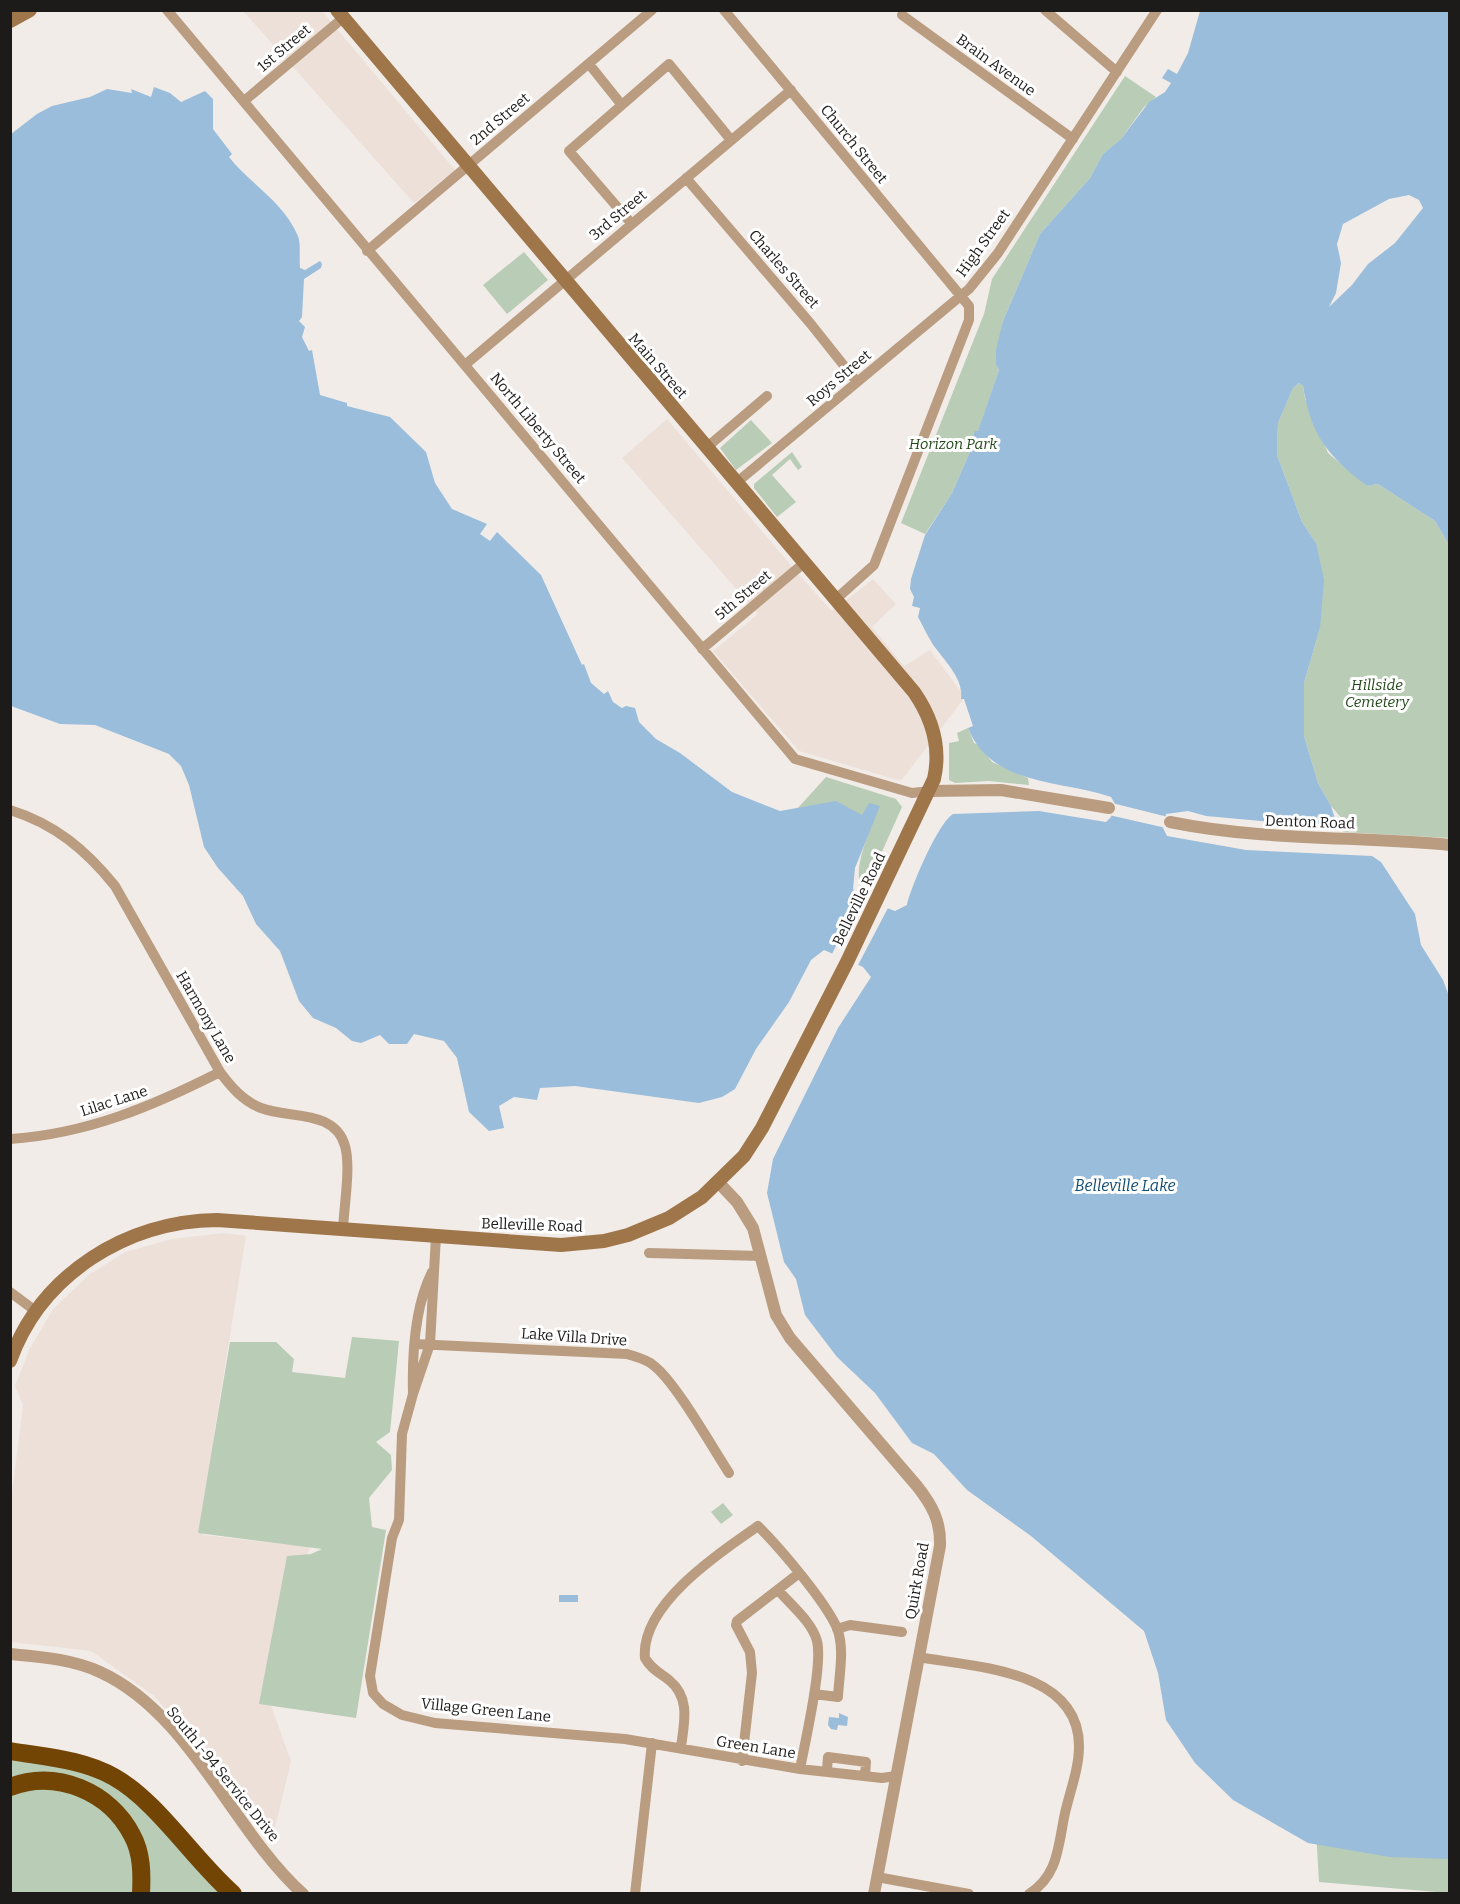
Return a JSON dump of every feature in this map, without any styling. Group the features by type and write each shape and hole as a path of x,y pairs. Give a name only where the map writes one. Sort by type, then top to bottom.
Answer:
{"highway":[{"path":"10,1751 83,1764 115,1777 146,1804 233,1893"},
{"path":"10,1787 40,1781 63,1783 85,1789 103,1800 115,1811 133,1836 141,1864 141,1893"}],"main road":[{"path":"10,21 30,10"},
{"name":"Main Street","path":"340,14 920,700 932,727 936,752"},
{"name":"Belleville Road","path":"10,1362 20,1339 37,1312 61,1283 90,1259 122,1240 157,1228 189,1221 217,1220 561,1245 604,1241 628,1235 669,1218 719,1183 744,1156 762,1128 847,962 930,791 936,768 936,752"}],"street":[{"name":"North Liberty Street","path":"167,10 795,759 912,792 930,791"},
{"name":"2nd Street","path":"367,251 652,10"},
{"name":"Church Street","path":"724,10 961,296"},
{"path":"1045,10 1117,72"},
{"name":"High Street","path":"835,600 874,566 969,320 969,306 961,296 998,253 1157,10"},
{"name":"1st Street","path":"244,101 340,14"},
{"name":"Brain Avenue","path":"902,15 1073,139"},
{"path":"589,64 621,105"},
{"path":"631,223 569,151 669,64 731,140"},
{"name":"3rd Street","path":"466,364 791,90"},
{"name":"Charles Street","path":"686,178 810,322 857,382"},
{"name":"Roys Street","path":"736,483 961,296"},
{"path":"706,448 767,396"},
{"name":"5th Street","path":"702,649 804,563"},
{"path":"930,791 1001,790 1109,807"},
{"name":"Harmony Lane","path":"10,810 61,833 100,868 115,886 220,1072 235,1091 255,1105 274,1112 316,1118 330,1124 338,1132 346,1154 343,1229"},
{"name":"Denton Road","path":"1170,822 1262,836 1386,840 1449,845"},
{"name":"Lilac Lane","path":"10,1139 60,1133 126,1116 220,1072"},
{"name":"Quirk Road","path":"719,1183 746,1215 761,1256 776,1316 790,1338 917,1486 935,1513 940,1530 940,1546 874,1893"},
{"path":"413,1394 430,1344 435,1285 432,1272 436,1236"},
{"path":"649,1253 761,1256"},
{"path":"413,1394 415,1344 425,1286 432,1272"},
{"path":"10,1292 37,1312"},
{"name":"Lake Villa Drive","path":"415,1344 624,1354 643,1359 655,1366 668,1381 729,1473"},
{"name":"Village Green Lane","path":"413,1394 402,1434 399,1520 392,1538 370,1676 373,1693 383,1704 402,1714 435,1722 652,1743"},
{"path":"681,1747 686,1711 679,1691 656,1672 645,1658 644,1649 652,1625 682,1583 758,1526 798,1574 837,1629 841,1658 838,1697 814,1694"},
{"path":"742,1761 752,1673 750,1652 736,1625 742,1617 798,1574"},
{"path":"778,1590 806,1623 817,1642 814,1694 800,1769"},
{"path":"837,1629 850,1625 902,1632"},
{"name":"South I-94 Service Drive","path":"10,1654 84,1665 114,1679 138,1695 185,1746 261,1845 303,1893"},
{"path":"918,1657 1026,1678 1057,1695 1073,1718 1079,1746 1057,1857 1051,1872 1029,1893"},
{"path":"635,1893 652,1743"},
{"name":"Green Lane","path":"652,1743 742,1761 800,1769 827,1770 882,1778 896,1776"},
{"path":"877,1877 969,1893"}],"shaded area":[{"path":"243,11 322,11 455,170 414,203"},
{"path":"667,419 832,611 873,579 896,604 872,627 904,666 930,650 965,697 901,781 799,751 713,651 758,614 622,458"},
{"path":"223,1233 246,1236 215,1429 203,1535 310,1547 272,1655 268,1697 291,1761 274,1832 259,1830 194,1741 154,1696 91,1651 11,1642 10,1508 23,1405 15,1386 29,1350 53,1309 90,1274 125,1252 172,1239"}],"green space":[{"name":"Horizon Park","path":"1125,76 1156,97 1144,107 1121,139 1103,154 1090,178 1040,234 1003,321 996,365 999,370 978,432 976,431 976,438 952,493 925,534 901,523 984,314 992,279"},
{"path":"524,252 548,280 507,314 483,285"},
{"name":"Hillside Cemetery","path":"1299,383 1303,386 1305,399 1328,453 1367,486 1378,484 1435,521 1449,545 1449,838 1343,832 1344,821 1331,806 1318,783 1304,736 1304,683 1320,628 1316,543 1302,522 1277,455 1278,423 1293,388"},
{"path":"751,420 772,443 736,470 720,448"},
{"path":"792,452 802,467 798,470 790,459 772,475 796,502 777,517 754,488 754,484"},
{"path":"968,728 974,743 979,745 992,762 1028,778 1029,785 989,781 955,783 949,780 949,743 959,741 957,733"},
{"path":"826,777 896,799 902,807 863,894 857,892 860,884 859,866 879,806 862,815 797,809"},
{"path":"352,1337 399,1341 390,1432 376,1442 391,1455 392,1470 369,1498 372,1527 386,1530 356,1718 259,1704 287,1556 311,1554 322,1549 198,1533 230,1342 276,1342 294,1359 292,1372 345,1378"},
{"path":"723,1503 733,1515 721,1524 711,1512"},
{"path":"10,1756 73,1767 125,1791 227,1893 145,1893 147,1882 103,1794 11,1782"},
{"path":"38,1786 73,1791 116,1820 132,1848 135,1893 11,1893 10,1793"},
{"path":"1314,1796 1449,1812 1449,1893 1319,1882"}],"water":[{"name":"Belleville Lake","path":"1200,11 1449,11 1449,545 1435,521 1378,484 1367,486 1342,465 1323,444 1316,432 1303,386 1299,383 1293,388 1278,423 1277,455 1302,522 1316,543 1324,580 1320,628 1304,683 1304,736 1318,783 1331,806 1338,828 1206,816 1188,811 1166,814 1163,828 1167,836 1246,850 1372,856 1381,862 1415,914 1421,945 1443,980 1449,996 1449,1859 1390,1857 1308,1843 1233,1800 1195,1763 1166,1720 1158,1673 1144,1631 1031,1536 967,1490 934,1454 912,1443 875,1393 837,1357 805,1315 796,1279 784,1262 767,1193 773,1159 838,1028 871,977 863,967 824,950 811,960 789,1002 756,1049 735,1089 722,1097 699,1103 575,1086 540,1088 537,1100 514,1097 499,1106 504,1128 489,1131 469,1112 457,1058 444,1041 414,1034 407,1044 389,1044 380,1035 361,1043 352,1041 336,1028 313,1018 299,1001 280,951 256,924 243,896 218,868 204,847 189,785 181,766 169,754 95,725 60,724 11,706 11,134 37,114 52,106 90,97 107,89 132,93 131,89 151,97 154,87 170,93 181,102 205,91 213,99 213,129 232,154 229,157 284,212 298,236 300,268 305,270 320,261 322,264 321,268 304,279 302,317 299,321 305,327 302,337 309,351 312,350 320,395 347,403 347,406 390,417 426,452 435,483 452,509 487,524 480,534 490,541 497,532 541,575 591,683 604,694 608,691 613,702 622,708 626,706 635,708 639,722 656,739 680,753 732,792 780,811 836,801 862,815 869,803 880,806 855,868 853,889 860,898 895,911 907,905 919,871 933,842 940,829 953,814 1039,811 1106,822 1111,817 1115,804 1111,797 1029,778 1010,771 993,761 979,747 968,728 973,726 964,699 961,699 956,677 932,643 918,617 920,608 912,606 914,597 910,589 911,579 925,535 952,493 976,438 973,437 975,431 978,431 999,370 996,365 996,350 1003,321 1040,234 1090,178 1103,154 1121,139 1149,102 1165,92 1171,83 1162,78 1168,69 1177,74 1188,53","holes":["1409,195 1419,200 1423,208 1395,243 1368,264 1352,285 1329,307 1336,293 1341,263 1337,244 1343,224 1389,199"]},
{"path":"559,1595 578,1595 578,1602 559,1602"},
{"path":"839,1713 848,1717 847,1726 838,1725 837,1730 831,1729 828,1725 829,1717 839,1718"}],"pier":[{"path":"1112,803 1168,817 1166,828 1109,815"},
{"path":"861,895 889,906 857,967 831,956"}]}
